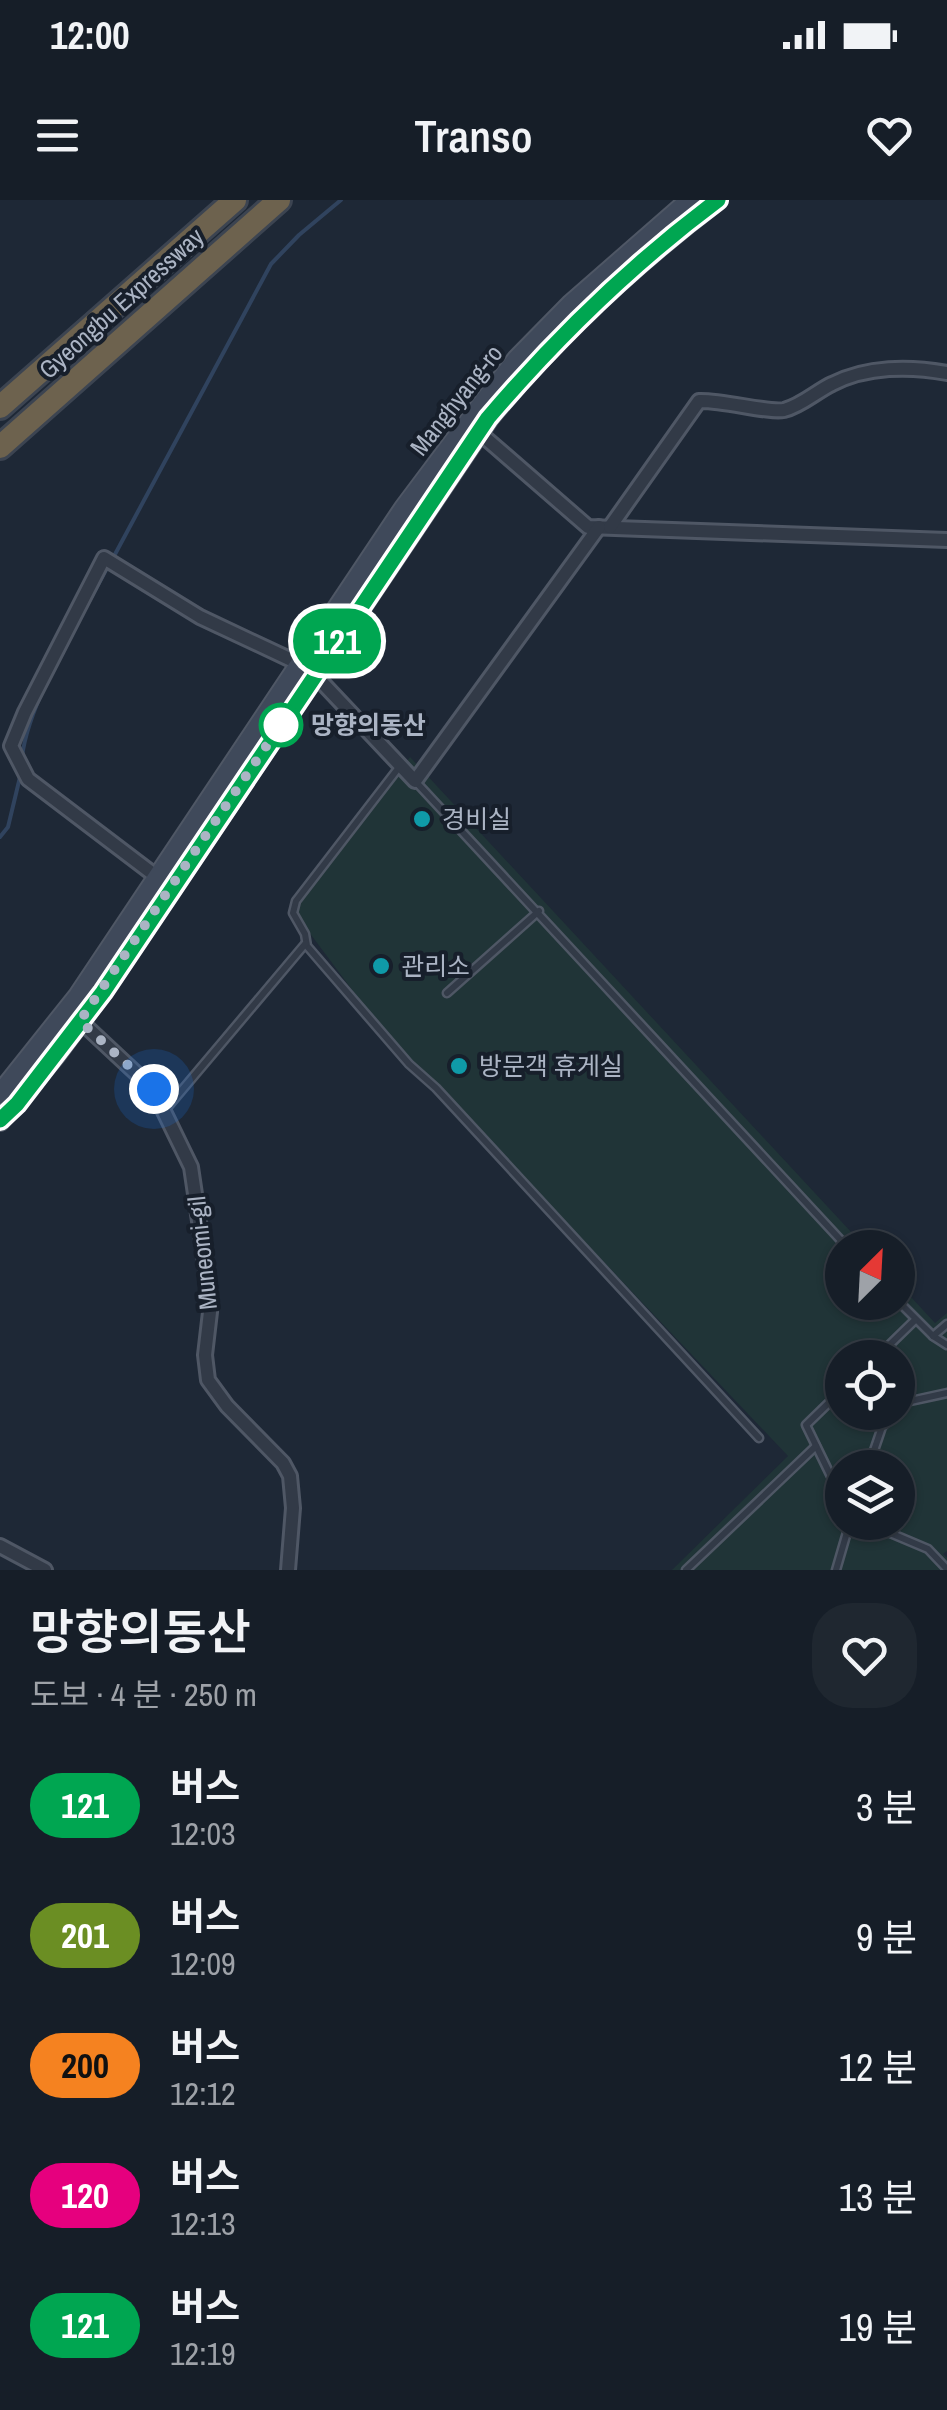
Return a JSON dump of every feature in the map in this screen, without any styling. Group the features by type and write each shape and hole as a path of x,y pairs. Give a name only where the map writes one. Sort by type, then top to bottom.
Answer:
{"highway":[{"name":"Gyeongbu Expressway","path":"0,407 235,200"},
{"name":"Gyeongbu Expressway","path":"0,447 280,200"}],"main road":[{"name":"Manghyang-ro","path":"0,1120 165,883 517,359 571,304 690,200"},
{"name":"Manghyang-ro","path":"473,427 649,253 718,200"},
{"name":"Manghyang-ro","path":"0,1094 74,1016"}],"street":[{"path":"165,883 111,845 20,766 11,746 25,712 109,561 200,617 307,670 415,782 699,401 783,410 836,382 864,373 890,368 947,372"},
{"path":"473,427 588,527 947,540"},
{"name":"Muneomi-gil","path":"74,1016 154,1089 191,1167 210,1312 205,1355 208,1380 227,1406 283,1463 290,1476 293,1508 288,1570"},
{"path":"0,1546 45,1570"}],"lane":[{"path":"400,766 296,901 293,913 306,942 409,1064 436,1088 759,1438"},
{"path":"415,782 831,1230"},
{"path":"447,993 539,911"},
{"path":"166,1109 306,942"},
{"path":"895,1340 916,1320 947,1345"},
{"path":"933,1336 947,1324"},
{"path":"915,1400 947,1394"},
{"path":"825,1407 806,1425 825,1464"},
{"path":"686,1570 816,1446"},
{"path":"836,1570 845,1540"},
{"path":"907,1540 928,1549 947,1569"}],"green space":[{"name":"망향의동산","path":"410,757 849,1230 825,1230 825,1320 915,1320 915,1301 935,1323 947,1313 947,1551 943,1554 947,1570 672,1570 788,1456 429,1078 394,1046 297,916 298,903"}],"waterway":[{"path":"113,558 271,264 341,200"},
{"path":"22,757 45,685 108,566"},
{"path":"0,837 8,827 20,777"}],"bus line":[{"name":"121","path":"0,1120 17,1104 103,992 488,418 524,375 612,286 718,200"}],"place":[{"name":"망향의동산","path":"281,725"},
{"name":"경비실","path":"422,819"},
{"name":"관리소","path":"381,966"},
{"name":"방문객 휴게실","path":"459,1066"}],"route":[{"path":"154,1089 80,1021 290,711 281,725"}]}
